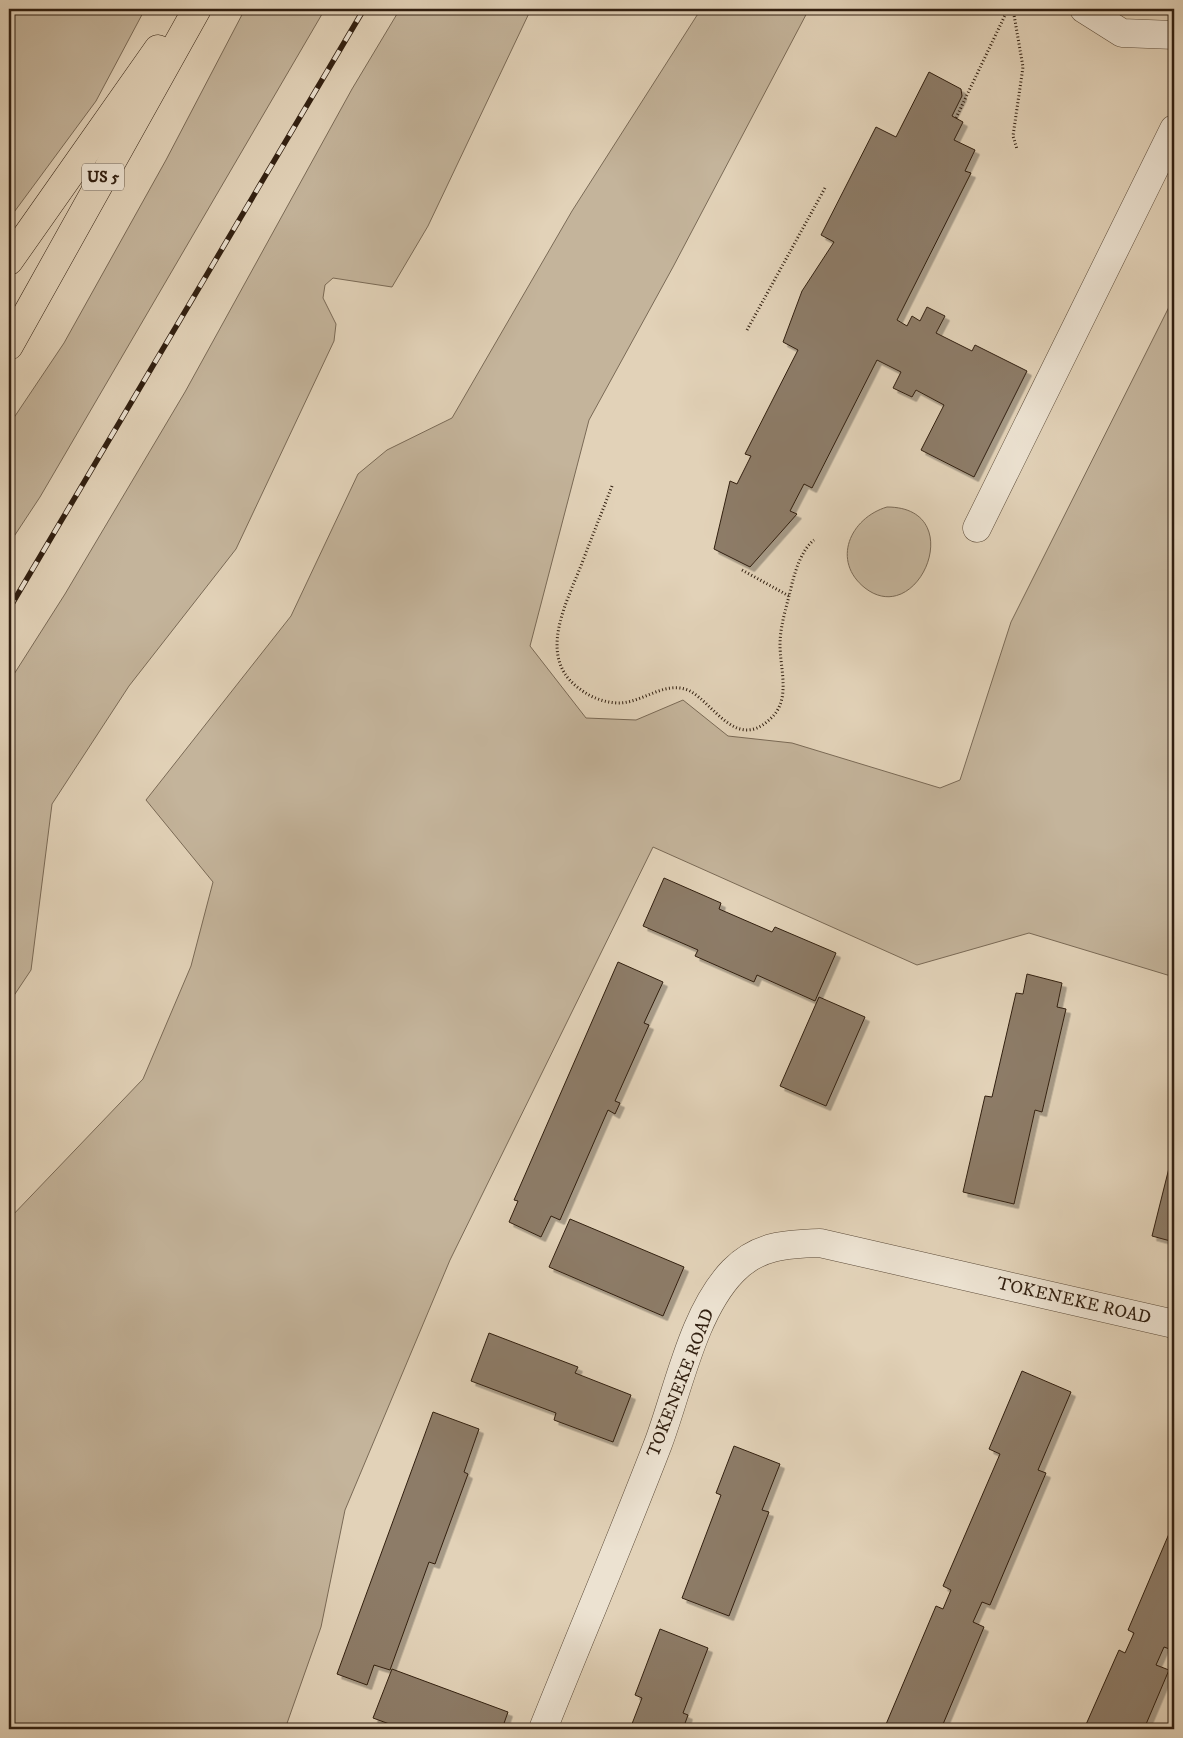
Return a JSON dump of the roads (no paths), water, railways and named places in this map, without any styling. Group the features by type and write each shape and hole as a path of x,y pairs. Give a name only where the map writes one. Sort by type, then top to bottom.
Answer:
{"main road":[{"name":"US 5","path":"9,262 150,59 189,9"},
{"name":"US 5","path":"9,346 198,9"}],"street":[{"path":"1084,9 1122,33 1174,35"},
{"path":"977,528 1174,129"},
{"name":"TOKENEKE ROAD","path":"543,1729 658,1442 698,1330 719,1288 733,1270 758,1252 787,1243 820,1243 1174,1324"}],"railway":[{"path":"9,609 364,9"}]}
